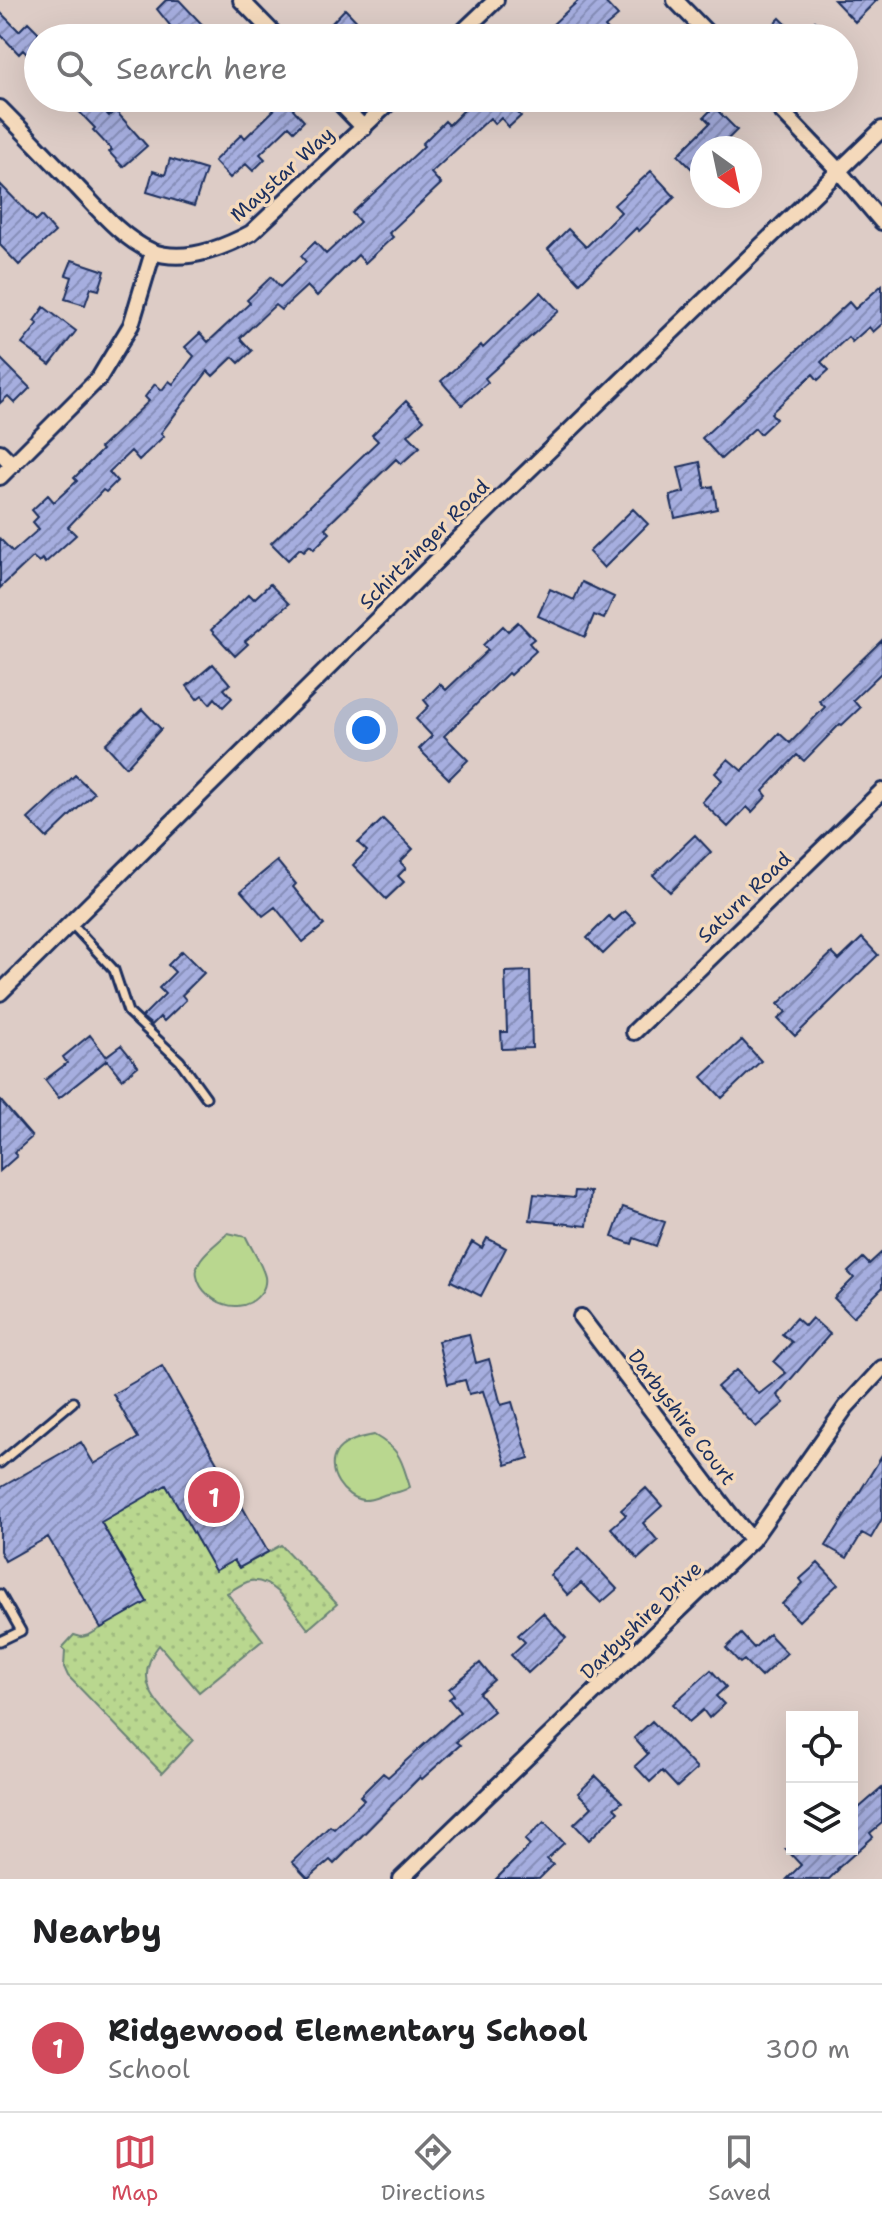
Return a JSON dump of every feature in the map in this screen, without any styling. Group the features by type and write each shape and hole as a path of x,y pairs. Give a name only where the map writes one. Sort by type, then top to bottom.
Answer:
{"street":[{"path":"241,0 264,24"},
{"path":"471,24 496,0"},
{"path":"675,0 698,24"},
{"path":"0,108 109,220 132,240 153,252 131,325 99,378 0,477"},
{"path":"349,112 364,128"},
{"name":"Maystar Way","path":"153,252 206,252 232,244 251,233 380,112"},
{"path":"782,112 882,222"},
{"name":"Schirtzinger Road","path":"0,993 510,488 882,129"},
{"path":"0,452 13,465"},
{"name":"Saturn Road","path":"634,1032 882,791"},
{"name":"Darbyshire Court","path":"581,1317 752,1540"},
{"name":"Darbyshire Drive","path":"401,1879 752,1540 846,1407 882,1368"}],"lane":[{"path":"70,922 114,970 128,1012 180,1061 206,1097"},
{"path":"0,1463 73,1402"},
{"path":"0,1594 21,1631 0,1641"}],"green space":[{"path":"228,1233 246,1237 265,1277 260,1294 249,1303 237,1306 214,1299 198,1281 197,1270 201,1259"},
{"path":"374,1435 395,1451 410,1487 363,1500 343,1489 335,1475 333,1460 343,1445"},
{"path":"166,1485 215,1570 234,1560 239,1568 281,1545 337,1604 308,1629 275,1590 259,1581 250,1581 227,1593 263,1640 199,1692 159,1645 150,1660 148,1685 162,1708 193,1740 162,1773 68,1676 62,1648 74,1635 89,1635 146,1602 101,1522"}],"building":[{"path":"166,0 179,0 202,24 169,24 157,9"},
{"path":"579,0 603,0 618,16 609,24 553,24"},
{"path":"834,0 877,0 855,22"},
{"path":"345,9 359,24 331,24"},
{"path":"0,12 19,31 24,26 24,51 19,54 0,34"},
{"path":"80,112 105,112 109,116 117,112 147,146 123,167 93,130 95,128"},
{"path":"272,112 296,112 304,121 294,131 289,126 260,154 265,159 253,171 246,164 230,178 214,161 242,134 245,138"},
{"path":"462,112 517,112 521,116 509,127 501,118 495,124 490,118 431,173 441,184 389,233 393,237 365,263 358,255 317,296 307,286 281,310 275,305 240,338 252,351 239,363 233,357 213,376 208,371 161,433 164,436 139,460 131,451 109,472 117,481 106,492 103,490 68,527 76,535 45,563 33,557 0,588 0,539 13,552 39,529 33,522 38,517 32,510 48,495 54,502 77,481 74,478 102,450 100,448 149,401 145,397 155,384 162,390 169,381 173,384 194,356 185,347 200,333 208,342 250,303 247,300 271,277 280,287 306,262 301,256 315,242 326,254 360,222 352,213 418,152 445,121 449,125"},
{"path":"709,112 719,112 737,130 731,136 697,136 710,123 704,117"},
{"path":"690,143 690,167 678,155"},
{"path":"170,159 206,170 194,206 147,192 153,171 165,175"},
{"path":"651,171 675,197 639,231 636,228 580,283 548,249 568,229 586,247 621,212 614,205"},
{"path":"0,184 36,221 41,216 55,232 19,265 0,245"},
{"path":"72,260 105,271 99,290 91,288 85,305 65,299 72,277 66,275"},
{"path":"882,285 882,324 873,332 869,327 852,342 848,337 821,362 829,370 818,380 813,374 771,413 776,419 760,434 755,428 721,459 702,438 849,302 855,309"},
{"path":"541,292 559,311 485,378 488,382 462,405 441,381 481,345 483,348"},
{"path":"44,307 76,331 50,365 22,344 38,324 34,321"},
{"path":"0,358 30,388 15,403 8,396 0,403"},
{"path":"406,401 424,420 408,435 420,447 401,464 396,459 325,528 330,533 314,549 310,545 304,551 300,548 288,560 271,543 378,441 372,435"},
{"path":"700,462 705,488 713,486 717,509 675,518 670,496 684,492 678,467"},
{"path":"633,509 648,524 604,568 589,552"},
{"path":"582,582 614,597 604,619 594,615 585,637 538,616 550,589 574,600"},
{"path":"270,584 289,604 245,641 248,644 235,656 211,630 249,594 254,599"},
{"path":"518,622 534,639 529,643 536,651 510,675 508,673 444,736 468,760 449,779 419,749 432,736 416,719 429,706 424,700 440,684 446,690 488,650 483,645 503,626 508,631"},
{"path":"882,640 882,672 853,700 860,708 804,761 797,755 763,791 767,796 752,812 747,807 728,827 702,802 722,780 715,773 728,759 742,771 779,733 790,743 825,707 819,701"},
{"path":"213,664 230,684 224,689 232,698 223,707 215,698 210,704 202,695 197,699 187,686"},
{"path":"142,709 161,729 126,767 105,744"},
{"path":"75,775 94,793 47,838 28,819"},
{"path":"383,819 413,849 400,862 406,868 398,876 404,882 386,899 353,865 367,851 358,843"},
{"path":"695,835 711,852 670,892 653,875"},
{"path":"277,861 296,884 293,887 324,925 303,942 275,907 263,916 241,891"},
{"path":"625,911 636,922 603,954 587,938 609,916 614,921"},
{"path":"862,938 878,955 795,1036 778,1019 786,1012 778,1004 832,953 839,960"},
{"path":"182,951 204,973 182,995 186,1000 164,1021 160,1017 152,1025 142,1017 165,994 159,988 175,972 168,965"},
{"path":"530,971 532,1048 502,1049 501,1032 507,1032 505,972"},
{"path":"90,1035 106,1056 121,1045 138,1066 122,1079 107,1060 59,1098 45,1080 67,1063 63,1057"},
{"path":"742,1040 761,1061 722,1098 702,1077"},
{"path":"0,1100 32,1137 0,1171"},
{"path":"575,1191 591,1192 587,1226 530,1220 534,1194 574,1198"},
{"path":"623,1207 665,1222 656,1246 634,1238 632,1244 612,1237"},
{"path":"487,1238 506,1248 481,1296 451,1281 472,1242 482,1248"},
{"path":"882,1252 882,1288 853,1317 834,1298 854,1278 848,1272 863,1258 869,1264"},
{"path":"796,1318 805,1326 812,1318 830,1334 777,1395 784,1403 756,1427 717,1387 736,1370 759,1394 786,1373 774,1362 792,1342 782,1334"},
{"path":"469,1334 476,1363 489,1359 501,1405 512,1402 529,1458 506,1465 483,1391 469,1394 465,1380 448,1384 438,1341"},
{"path":"162,1366 268,1552 239,1568 234,1560 215,1571 166,1485 101,1522 147,1602 101,1628 48,1537 5,1561 0,1551 0,1488 81,1442 94,1464 138,1438 113,1394"},
{"path":"882,1456 882,1519 871,1538 862,1533 847,1558 826,1546"},
{"path":"646,1488 662,1506 643,1523 658,1541 638,1559 611,1528 626,1515 621,1510"},
{"path":"579,1548 617,1589 601,1603 581,1583 568,1595 550,1575"},
{"path":"818,1563 838,1584 799,1621 782,1604 803,1583 800,1579"},
{"path":"543,1613 566,1638 528,1673 511,1655 525,1642 518,1635"},
{"path":"741,1634 754,1648 769,1634 787,1653 761,1677 744,1660 740,1663 726,1648"},
{"path":"480,1663 494,1680 479,1693 494,1711 456,1742 460,1745 422,1779 420,1777 334,1864 330,1860 308,1879 292,1862 330,1826 334,1829 364,1800 360,1796 383,1773 388,1777 460,1712 449,1699 454,1695 449,1689"},
{"path":"711,1670 726,1687 716,1696 724,1704 709,1718 703,1710 689,1722 673,1704"},
{"path":"652,1721 697,1769 677,1787 662,1771 650,1782 635,1766 648,1754 634,1738"},
{"path":"596,1776 622,1802 614,1808 618,1812 589,1840 574,1824 592,1807 578,1793"},
{"path":"882,1788 882,1823 870,1833 873,1837 858,1850 858,1809"},
{"path":"544,1822 564,1843 547,1859 553,1865 539,1879 496,1879 530,1845 525,1840"},
{"path":"792,1855 853,1855 829,1879 787,1879 801,1865"}],"place":[{"name":"Ridgewood Elementary School","path":"214,1497"}]}
